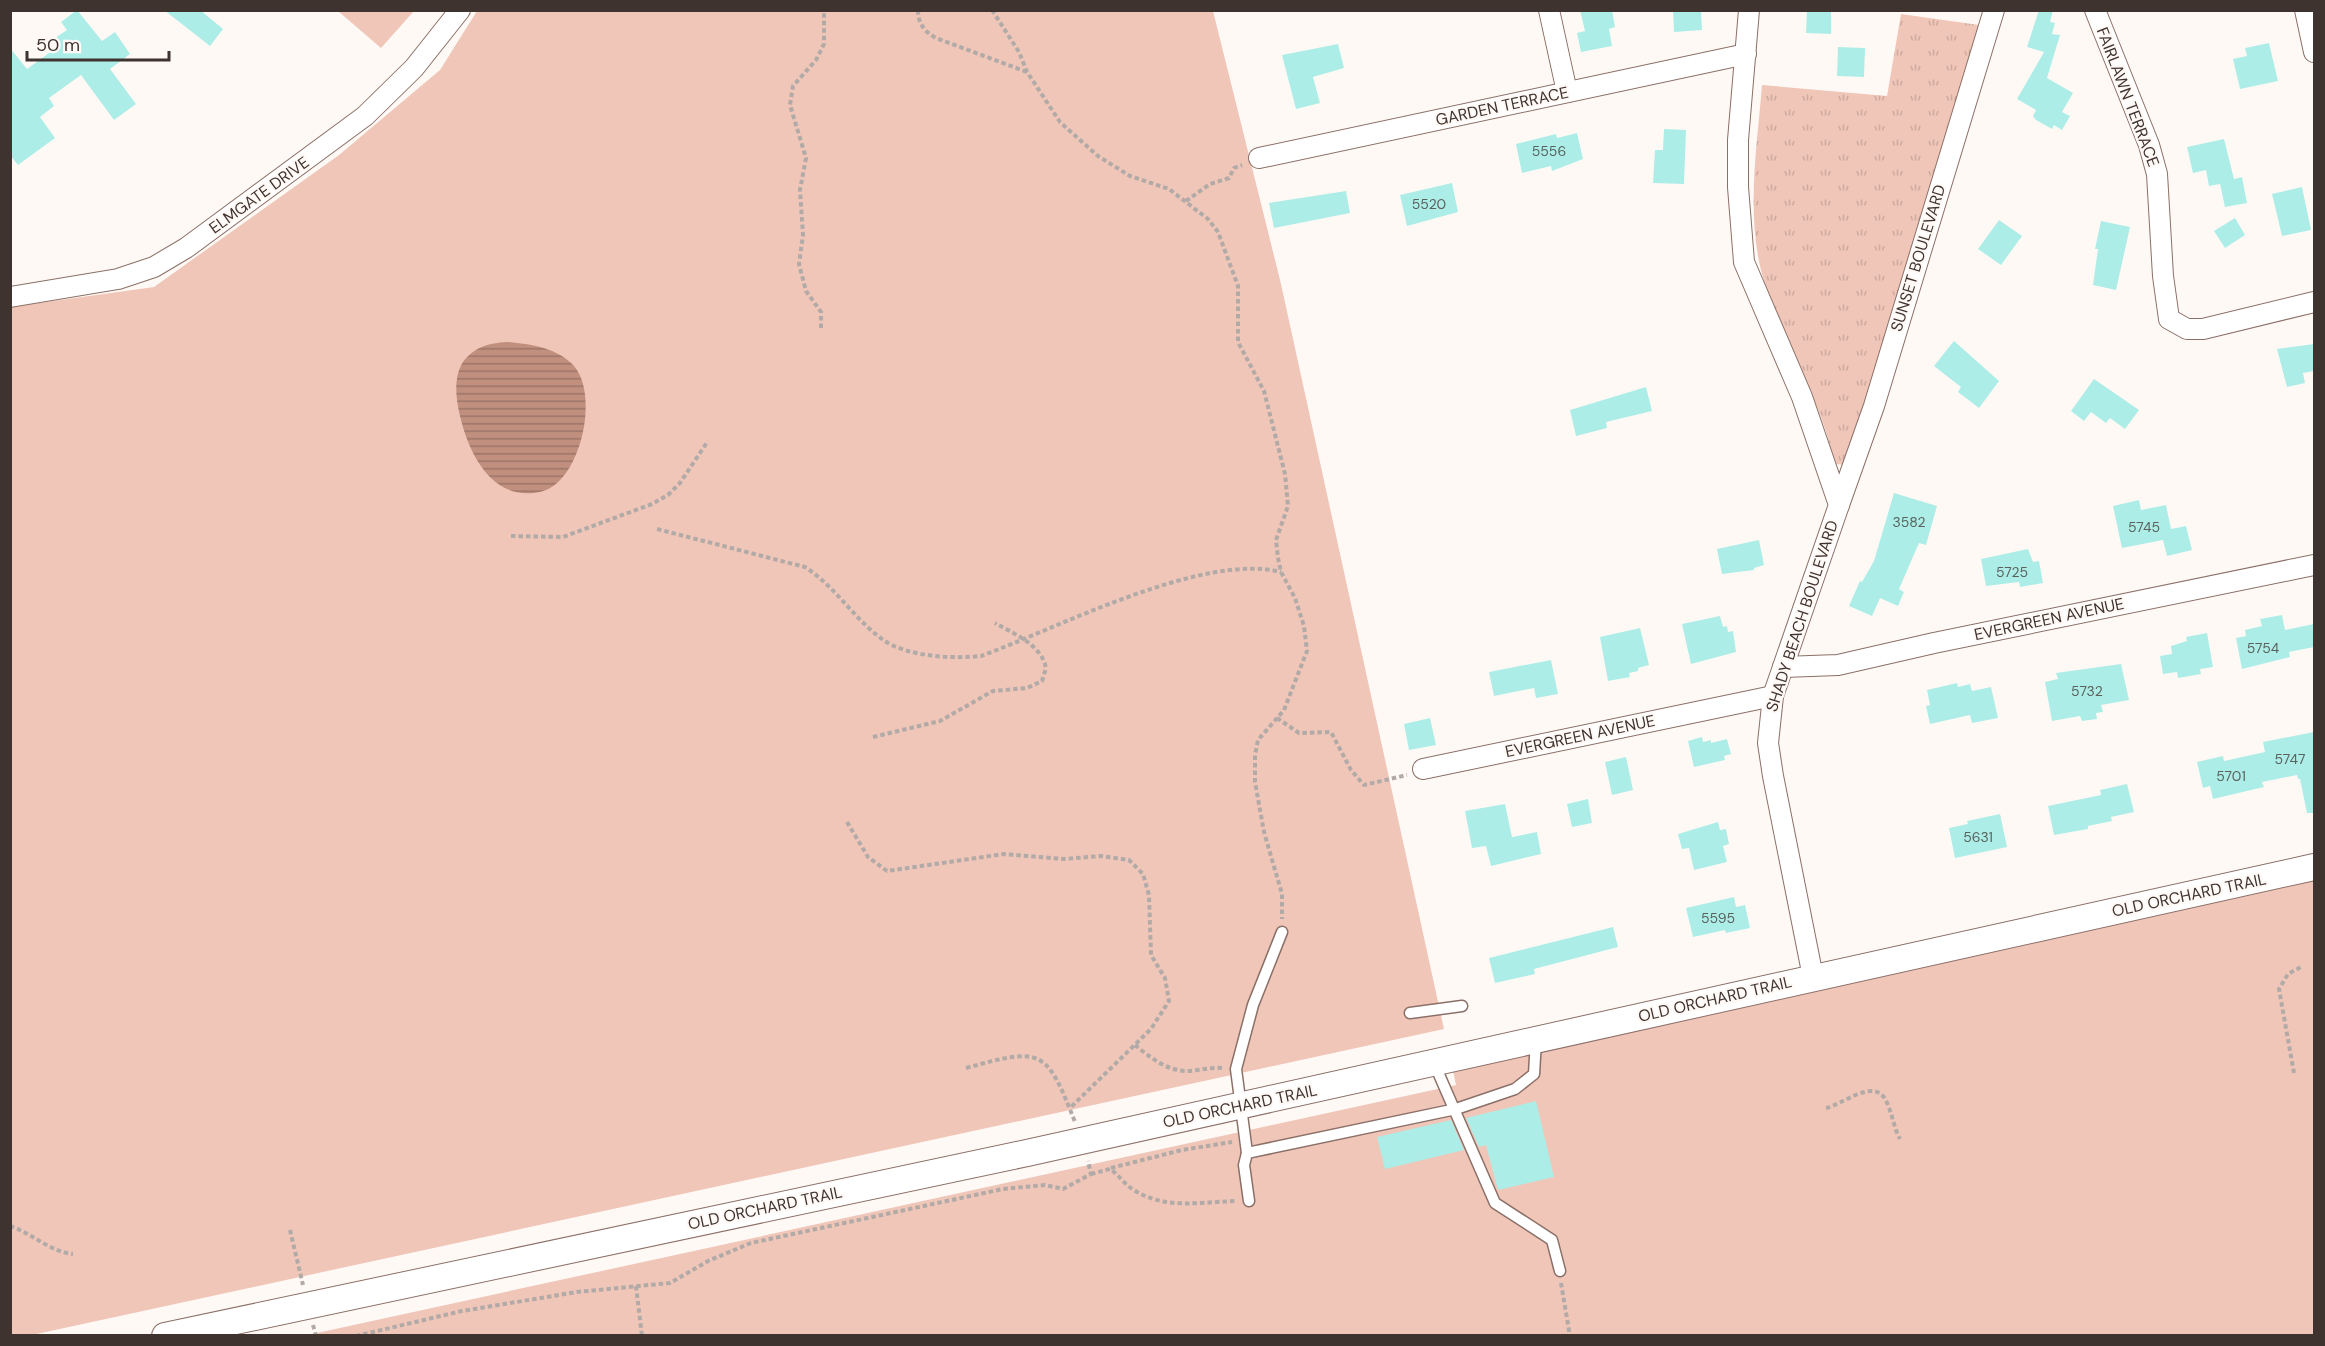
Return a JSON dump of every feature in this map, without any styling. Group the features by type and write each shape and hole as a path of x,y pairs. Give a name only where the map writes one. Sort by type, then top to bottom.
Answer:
{"street":[{"name":"ELMGATE DRIVE","path":"10,297 127,277 154,267 186,248 365,116 414,68 460,10"},
{"path":"1549,10 1568,92"},
{"name":"SHADY BEACH BOULEVARD","path":"1749,10 1738,140 1740,229 1744,262 1802,397 1839,505 1773,696 1768,743 1814,977"},
{"name":"SUNSET BOULEVARD","path":"1839,505 1874,406 1994,10"},
{"name":"FAIRLAWN TERRACE","path":"2095,10 2149,145 2157,174 2166,310 2175,324 2187,329 2203,329 2314,302"},
{"path":"2305,10 2314,52"},
{"name":"GARDEN TERRACE","path":"1259,159 1746,54"},
{"name":"EVERGREEN AVENUE","path":"1783,667 1808,668 1838,665 2314,565"},
{"name":"EVERGREEN AVENUE","path":"1423,769 1773,696"},
{"name":"OLD ORCHARD TRAIL","path":"165,1335 1240,1106 2314,867"}],"lane":[{"path":"1249,1201 1244,1165 1247,1153 1236,1069 1253,1005 1282,932"},
{"path":"1410,1013 1462,1006"},
{"path":"1247,1153 1456,1109 1515,1089 1534,1074 1536,1039"},
{"path":"1434,1063 1495,1203 1552,1240 1560,1271"}],"path":[{"path":"821,328 821,312 804,286 799,264 803,235 800,190 806,158 790,105 793,86 816,60 824,44 824,10"},
{"path":"918,10 918,20 928,34 1027,72"},
{"path":"992,10 1019,52 1027,72 1060,122 1098,156 1130,176 1170,189 1208,219 1218,232 1238,286 1238,342 1264,392 1285,474 1288,506 1276,540 1281,572 1295,598 1304,626 1307,651 1284,710 1258,740 1255,773 1264,832 1282,894 1282,932"},
{"path":"1186,201 1210,184 1229,178 1234,168 1259,159"},
{"path":"511,536 564,537 652,504 674,489 692,468 708,441"},
{"path":"657,529 805,567 824,579 883,640 904,648 960,658 981,656 1112,604 1217,571 1244,567 1281,572"},
{"path":"873,737 940,721 993,692 1027,688 1038,684 1045,673 1045,663 1025,640 995,623"},
{"path":"1277,718 1299,733 1331,732 1351,770 1364,785 1397,779 1423,769"},
{"path":"847,822 868,857 887,871 1004,854 1064,859 1101,856 1129,860 1143,874 1149,895 1151,956 1165,978 1169,1001 1151,1029 1071,1107"},
{"path":"2294,1073 2279,989 2288,974 2301,967"},
{"path":"1135,1045 1153,1060 1176,1069 1236,1069"},
{"path":"1826,1108 1866,1091 1875,1091 1884,1097 1900,1139"},
{"path":"1091,1174 1182,1150 1245,1140"},
{"path":"1110,1169 1123,1177 1132,1189 1162,1204 1249,1201"},
{"path":"10,1226 34,1236 56,1250 74,1254"},
{"path":"1560,1271 1570,1335"},
{"path":"636,1286 642,1335"}],"green space":[{"path":"338,11 414,11 381,48"},
{"path":"477,11 1213,11 1281,284 1444,1029 32,1335 11,1335 10,307 154,287 339,155 440,70"},
{"path":"1901,14 1979,25 1955,116 1848,465 1834,464 1821,417 1772,305 1758,257 1754,183 1762,85 1887,96"},
{"path":"2314,879 2314,1335 303,1336 1456,1085 1450,1057"}],"shaded area":[{"path":"507,342 534,346 560,355 574,366 582,380 585,417 582,437 575,457 566,473 554,486 540,492 523,493 509,490 485,472 470,445 460,416 457,382 463,362 482,347"}],"building":[{"path":"77,10 102,41 115,32 130,54 110,69 136,104 114,120 81,75 49,98 54,106 40,117 55,138 18,165 10,155 10,48 27,69 60,45 55,38 67,30 61,22"},
{"path":"164,10 200,10 223,29 210,46"},
{"path":"1580,10 1612,10 1615,27 1609,29 1612,46 1581,52 1577,33 1585,31"},
{"path":"1673,10 1701,10 1702,30 1674,32"},
{"path":"1807,10 1831,10 1831,34 1806,33"},
{"path":"2039,10 2053,10 2050,22 2055,23 2052,34 2060,35 2047,78 2073,93 2062,112 2070,116 2062,130 2054,125 2052,129 2036,120 2033,116 2036,110 2017,99 2044,52 2027,47"},
{"path":"2269,43 2278,81 2240,89 2233,59 2247,56 2245,48"},
{"path":"1338,44 1344,68 1313,77 1320,103 1296,109 1282,55"},
{"path":"1838,47 1865,48 1864,77 1837,76"},
{"path":"1664,129 1686,130 1684,184 1653,183 1655,150 1663,150"},
{"path":"1577,133 1583,159 1552,171 1551,166 1522,173 1516,144 1556,134 1557,138"},
{"path":"2224,139 2234,179 2242,177 2247,203 2225,207 2220,184 2209,186 2206,170 2193,173 2187,147"},
{"path":"1452,183 1458,212 1407,226 1400,195"},
{"path":"2302,187 2311,230 2282,236 2272,194"},
{"path":"1346,191 1350,213 1274,228 1269,203"},
{"path":"2235,218 2245,235 2225,248 2214,231"},
{"path":"1999,220 2022,236 2001,265 1978,249"},
{"path":"2101,221 2130,227 2116,290 2093,285 2098,249 2095,249"},
{"path":"1954,341 1999,381 1979,408 1958,392 1961,387 1934,366"},
{"path":"2314,344 2314,371 2303,373 2305,383 2287,387 2277,349"},
{"path":"2094,379 2139,410 2125,429 2110,418 2106,423 2091,412 2084,421 2071,411"},
{"path":"1646,387 1652,411 1606,422 1607,428 1576,436 1570,410"},
{"path":"1894,493 1937,506 1926,545 1919,543 1899,589 1904,592 1898,606 1880,598 1872,616 1849,606 1860,581 1862,582 1874,561"},
{"path":"2139,500 2141,510 2166,505 2171,529 2186,526 2192,550 2167,556 2163,540 2122,548 2113,506"},
{"path":"1759,540 1764,565 1754,570 1722,574 1717,549"},
{"path":"2028,549 2033,562 2039,561 2043,583 2020,587 2019,582 1986,586 1981,559"},
{"path":"2282,615 2285,630 2314,624 2314,647 2289,652 2290,657 2242,669 2236,638 2246,636 2245,630 2262,626 2260,619"},
{"path":"1720,616 1723,627 1727,626 1728,632 1733,631 1736,652 1691,664 1682,624"},
{"path":"1640,628 1649,665 1629,673 1630,677 1608,681 1600,637"},
{"path":"2207,633 2213,667 2200,669 2201,674 2178,678 2177,672 2163,674 2160,656 2172,654 2171,646 2187,641 2186,637"},
{"path":"1551,660 1558,694 1536,698 1534,688 1494,696 1489,672"},
{"path":"2121,664 2129,700 2101,705 2103,712 2096,713 2097,719 2082,721 2080,716 2052,721 2045,682 2058,679 2056,673"},
{"path":"1957,683 1958,687 1970,684 1972,691 1991,687 1998,718 1972,723 1970,715 1930,724 1926,706 1930,705 1927,690"},
{"path":"1430,718 1436,745 1409,750 1404,724"},
{"path":"2314,732 2314,813 2307,813 2300,779 2297,775 2262,782 2264,787 2213,799 2210,786 2203,788 2197,762 2223,756 2224,761 2265,752 2263,742"},
{"path":"1702,737 1703,742 1711,740 1711,743 1727,739 1731,754 1724,756 1725,760 1694,767 1688,741"},
{"path":"1626,757 1633,790 1612,795 1605,762"},
{"path":"2127,784 2134,812 2111,817 2112,821 2088,826 2088,829 2054,835 2048,806 2101,795 2100,790"},
{"path":"1588,799 1592,823 1572,827 1567,804"},
{"path":"1505,804 1512,837 1537,832 1541,854 1491,866 1486,846 1472,848 1465,811"},
{"path":"2000,814 2007,847 1955,858 1949,828 1968,824 1967,821"},
{"path":"1718,822 1720,830 1726,829 1729,844 1723,846 1727,862 1694,870 1689,848 1682,849 1678,834"},
{"path":"1734,897 1736,907 1745,905 1750,928 1726,933 1725,930 1693,937 1686,908"},
{"path":"1613,927 1618,947 1534,969 1535,974 1495,983 1489,958"},
{"path":"1536,1101 1554,1177 1498,1190 1486,1145 1479,1147 1466,1118"},
{"path":"1451,1120 1464,1150 1385,1169 1377,1137"}]}
